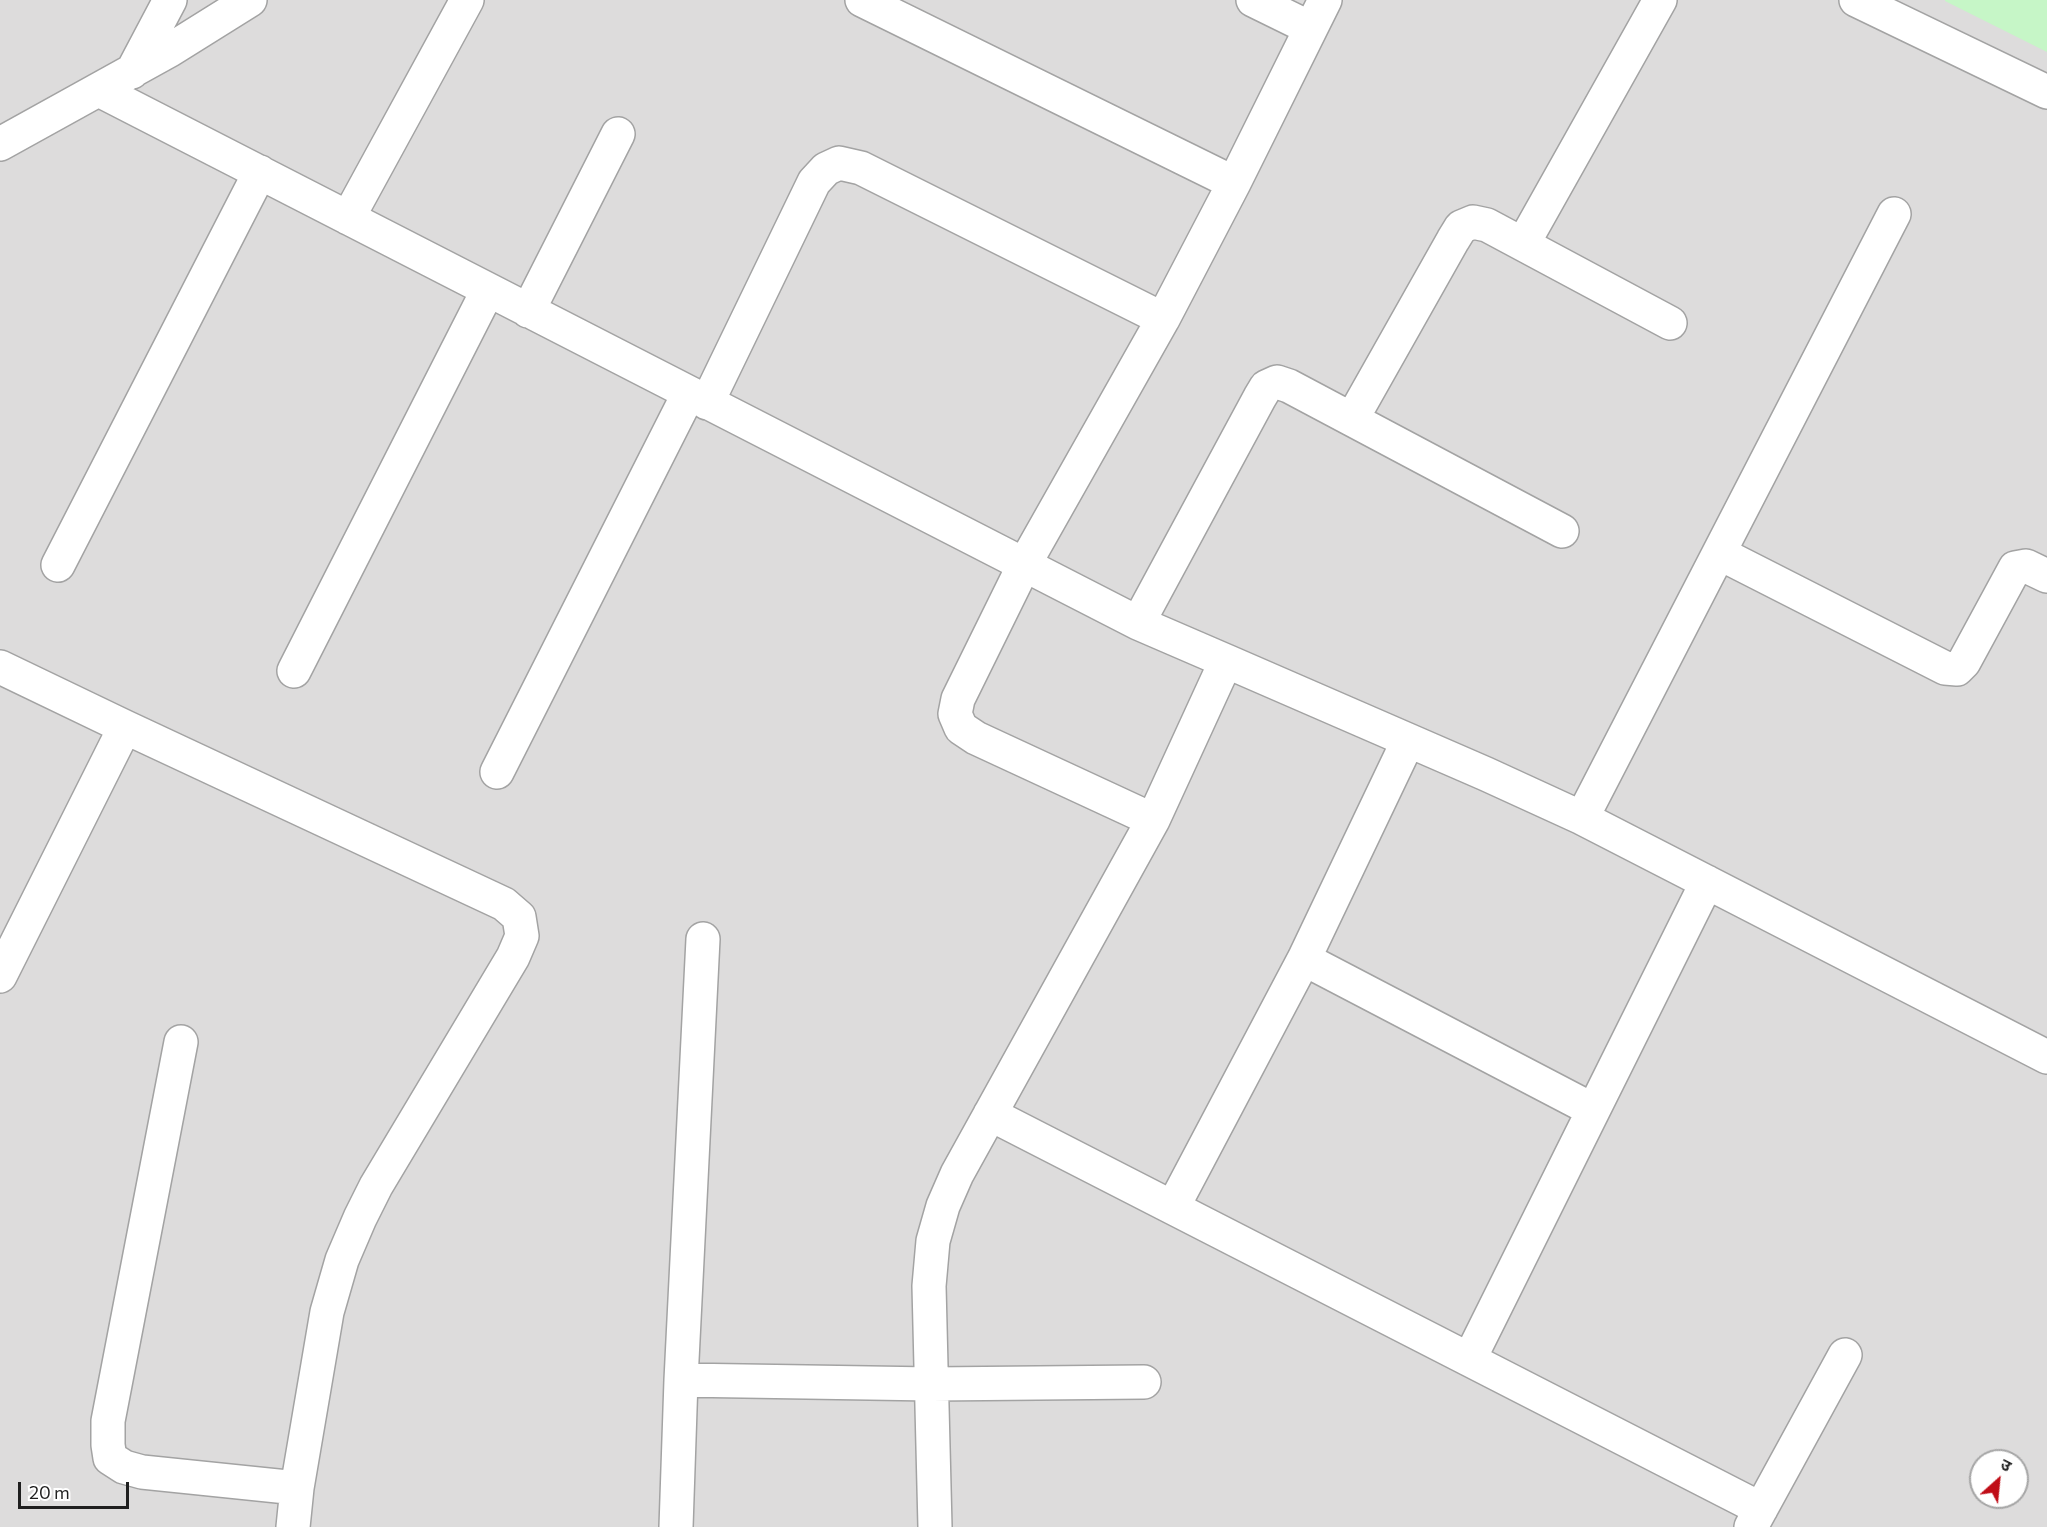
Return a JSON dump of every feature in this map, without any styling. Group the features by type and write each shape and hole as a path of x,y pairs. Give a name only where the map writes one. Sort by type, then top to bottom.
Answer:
{"street":[{"path":"132,72 170,0"},
{"path":"0,144 132,72 250,0"},
{"path":"348,218 467,0"},
{"path":"862,0 1234,183"},
{"path":"1154,820 976,738 961,728 955,714 958,699 1024,565 1162,319 1234,183 1317,14 1253,0"},
{"path":"1523,244 1660,0"},
{"path":"1856,0 2047,93"},
{"path":"99,90 1138,624 1486,774 1582,818 2047,1057"},
{"path":"528,310 618,134"},
{"path":"496,772 814,182 826,169 839,163 861,168 1162,319"},
{"path":"58,565 260,172"},
{"path":"1582,818 1894,214"},
{"path":"1352,419 1461,227 1473,222 1523,244 1670,322"},
{"path":"294,671 488,290"},
{"path":"1138,624 1266,387 1277,382 1289,386 1562,531"},
{"path":"1719,553 1945,668 1958,669 2015,568 2026,566 2047,576"},
{"path":"935,1527 929,1286 933,1241 943,1206 957,1174 1154,820 1226,661"},
{"path":"0,667 504,904 519,917 522,936 513,957 376,1186 342,1260 327,1312 297,1488 293,1527"},
{"path":"0,976 125,727"},
{"path":"1173,1207 1304,959 1408,741"},
{"path":"1470,1358 1707,882"},
{"path":"676,1527 703,939"},
{"path":"1304,959 1593,1110"},
{"path":"181,1042 108,1421 110,1458 124,1467 142,1472 297,1488"},
{"path":"990,1114 1470,1358 1756,1518 1845,1355"},
{"path":"681,1380 932,1384 1144,1382"}],"shaded area":[{"path":"0,0 2047,0 2047,1527 0,1527"}],"green space":[{"path":"1945,0 2047,0 2047,52 1945,1"}]}
